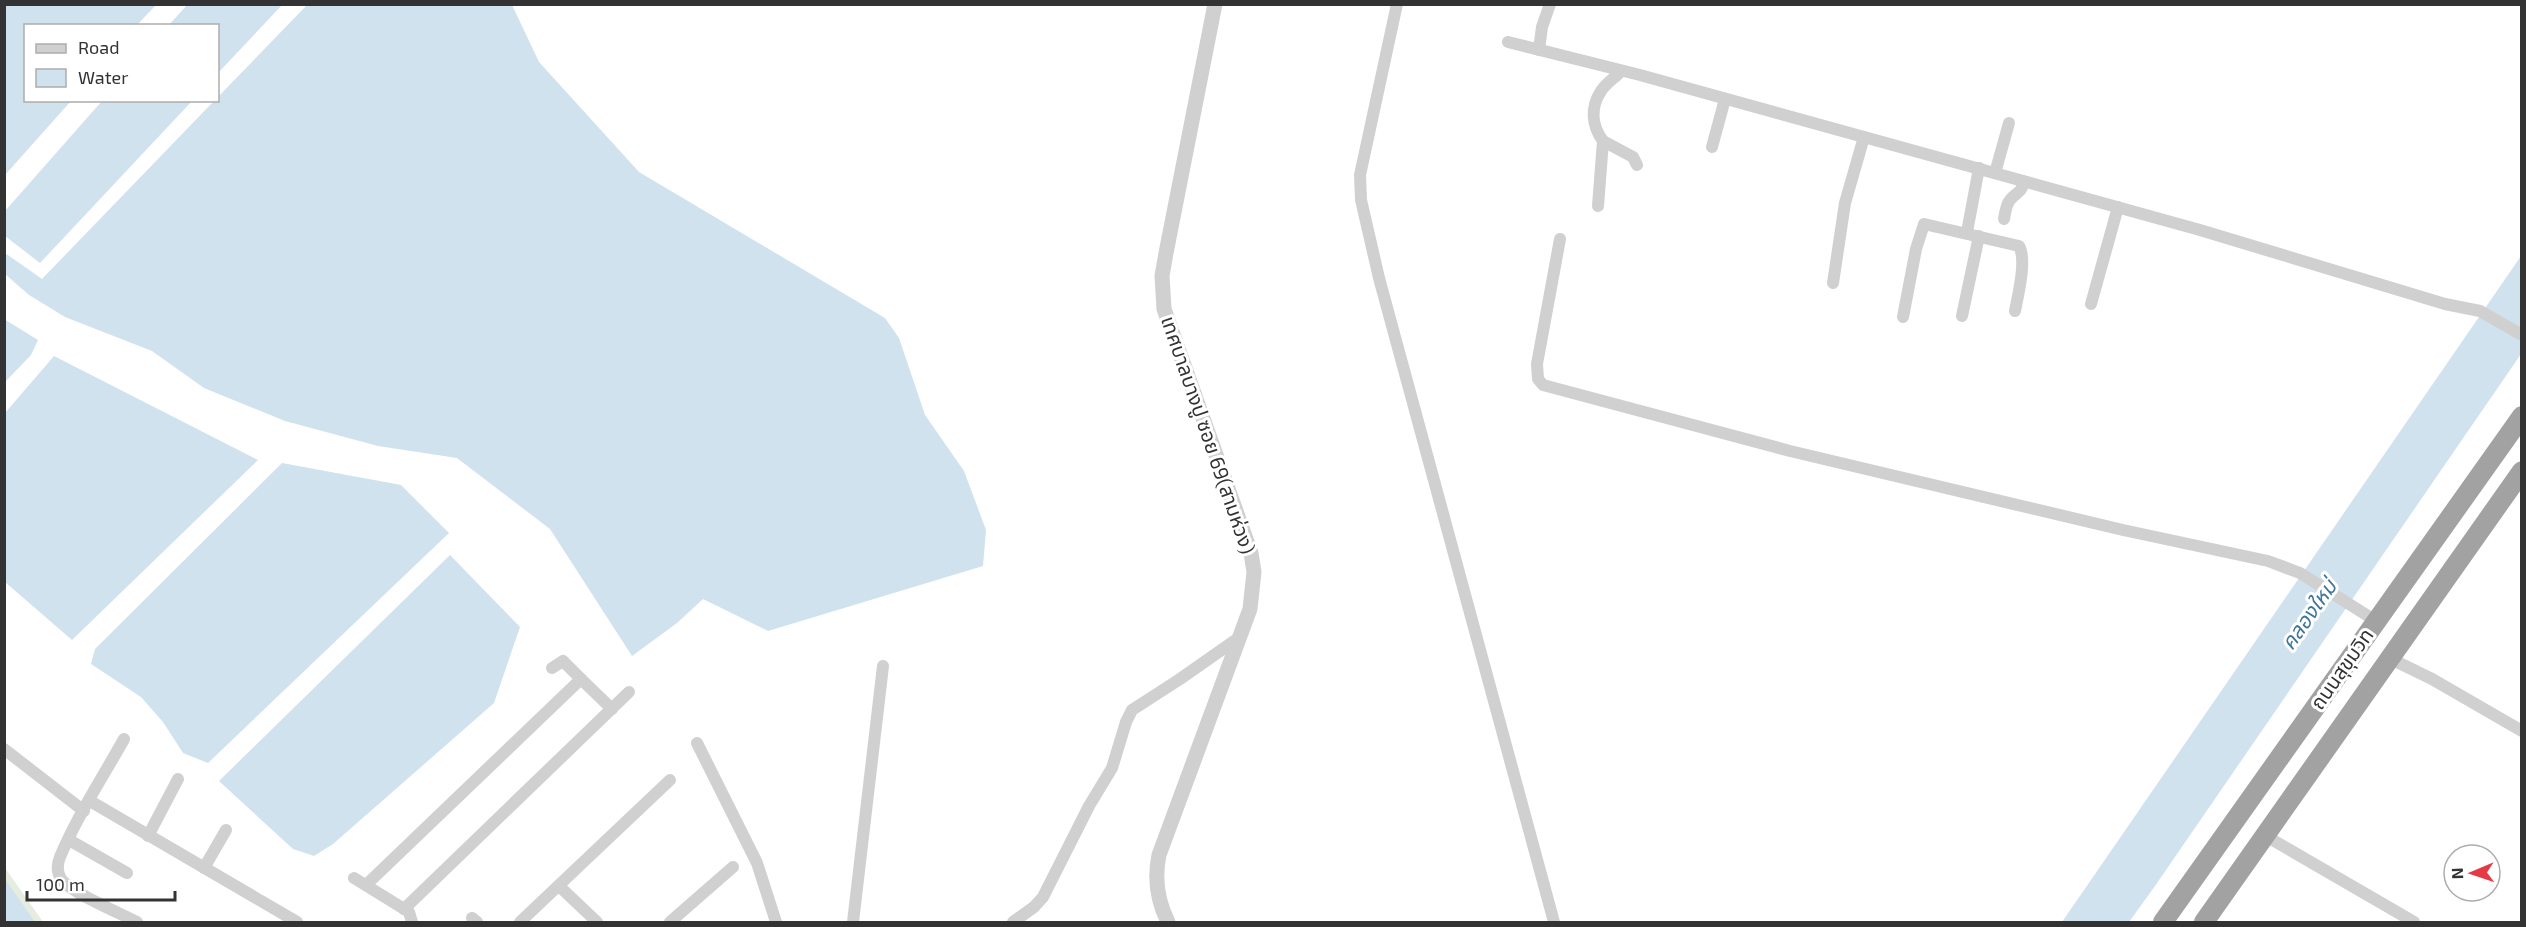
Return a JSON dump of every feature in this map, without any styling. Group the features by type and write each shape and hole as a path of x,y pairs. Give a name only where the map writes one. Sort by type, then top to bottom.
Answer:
{"highway":[{"name":"ถนนสุขุมวิท","path":"2163,922 2522,416"},
{"name":"ถนนสุขุมวิท","path":"2204,922 2522,471"}],"street":[{"name":"เทศบาลบางปู ซอย 69(สามห่วง)","path":"1168,922 1161,909 1156,888 1159,855 1241,636 1254,590 1251,553 1164,309 1162,276 1215,4"},
{"path":"1397,4 1360,175 1361,201 1379,278 1554,922"},
{"path":"1539,50 1542,27 1550,4"},
{"path":"1508,42 1979,168 2395,287 2445,304 2480,311 2522,335"},
{"path":"1621,71 1600,92 1594,127 1603,141 1633,157 1637,165"},
{"path":"1712,147 1725,99"},
{"path":"1995,173 2009,123"},
{"path":"1833,283 1845,203 1864,137"},
{"path":"1598,206 1603,141"},
{"path":"1962,316 1979,168"},
{"path":"2004,219 2007,204 2019,194 2023,181"},
{"path":"2091,304 2118,207"},
{"path":"1903,316 1916,249 1924,224 1973,234 2020,249 2021,279 2015,311"},
{"path":"1560,239 1537,364 1538,379 1543,385 1791,451 2122,530 2268,561 2300,573 2376,621"},
{"path":"1013,922 1034,907 1043,897 1089,806 1112,768 1132,710 1241,636"},
{"path":"2389,658 2432,679 2522,731"},
{"path":"552,668 563,661 612,709"},
{"path":"853,922 883,666"},
{"path":"366,885 581,679"},
{"path":"404,909 629,692"},
{"path":"124,739 69,840 57,869 64,882 137,922"},
{"path":"697,743 757,863 777,922"},
{"path":"4,749 87,806 148,836 297,922"},
{"path":"148,836 178,779"},
{"path":"520,922 670,780"},
{"path":"204,868 226,830"},
{"path":"2264,835 2414,922"},
{"path":"69,840 127,873"},
{"path":"670,922 732,867"},
{"path":"354,878 412,915 412,922"},
{"path":"558,886 597,922"}],"shaded area":[{"path":"5,868 43,922 5,922"}],"water":[{"path":"5,4 156,5 138,24 24,24 24,102 70,102 5,175"},
{"path":"187,4 282,5 219,72 219,24 170,24"},
{"path":"307,5 512,5 539,62 639,172 885,318 899,338 925,415 964,471 986,530 983,566 768,631 703,599 677,623 632,656 550,529 457,458 378,446 285,421 204,388 152,351 65,317 29,295 5,274 5,253 42,279 213,102 219,102 219,96"},
{"path":"101,102 191,102 40,263 5,236 5,211"},
{"name":"คลองใหม่","path":"2521,256 2521,354 2155,886 2129,922 2062,922"},
{"path":"4,319 38,340 31,355 5,382"},
{"path":"54,356 258,460 72,640 5,582 5,413"},
{"path":"282,463 401,485 449,533 208,763 183,753 163,722 141,697 91,664 95,649"},
{"path":"450,555 520,627 494,703 333,844 314,856 293,849 219,781"},
{"path":"5,879 35,922 5,922"}]}
